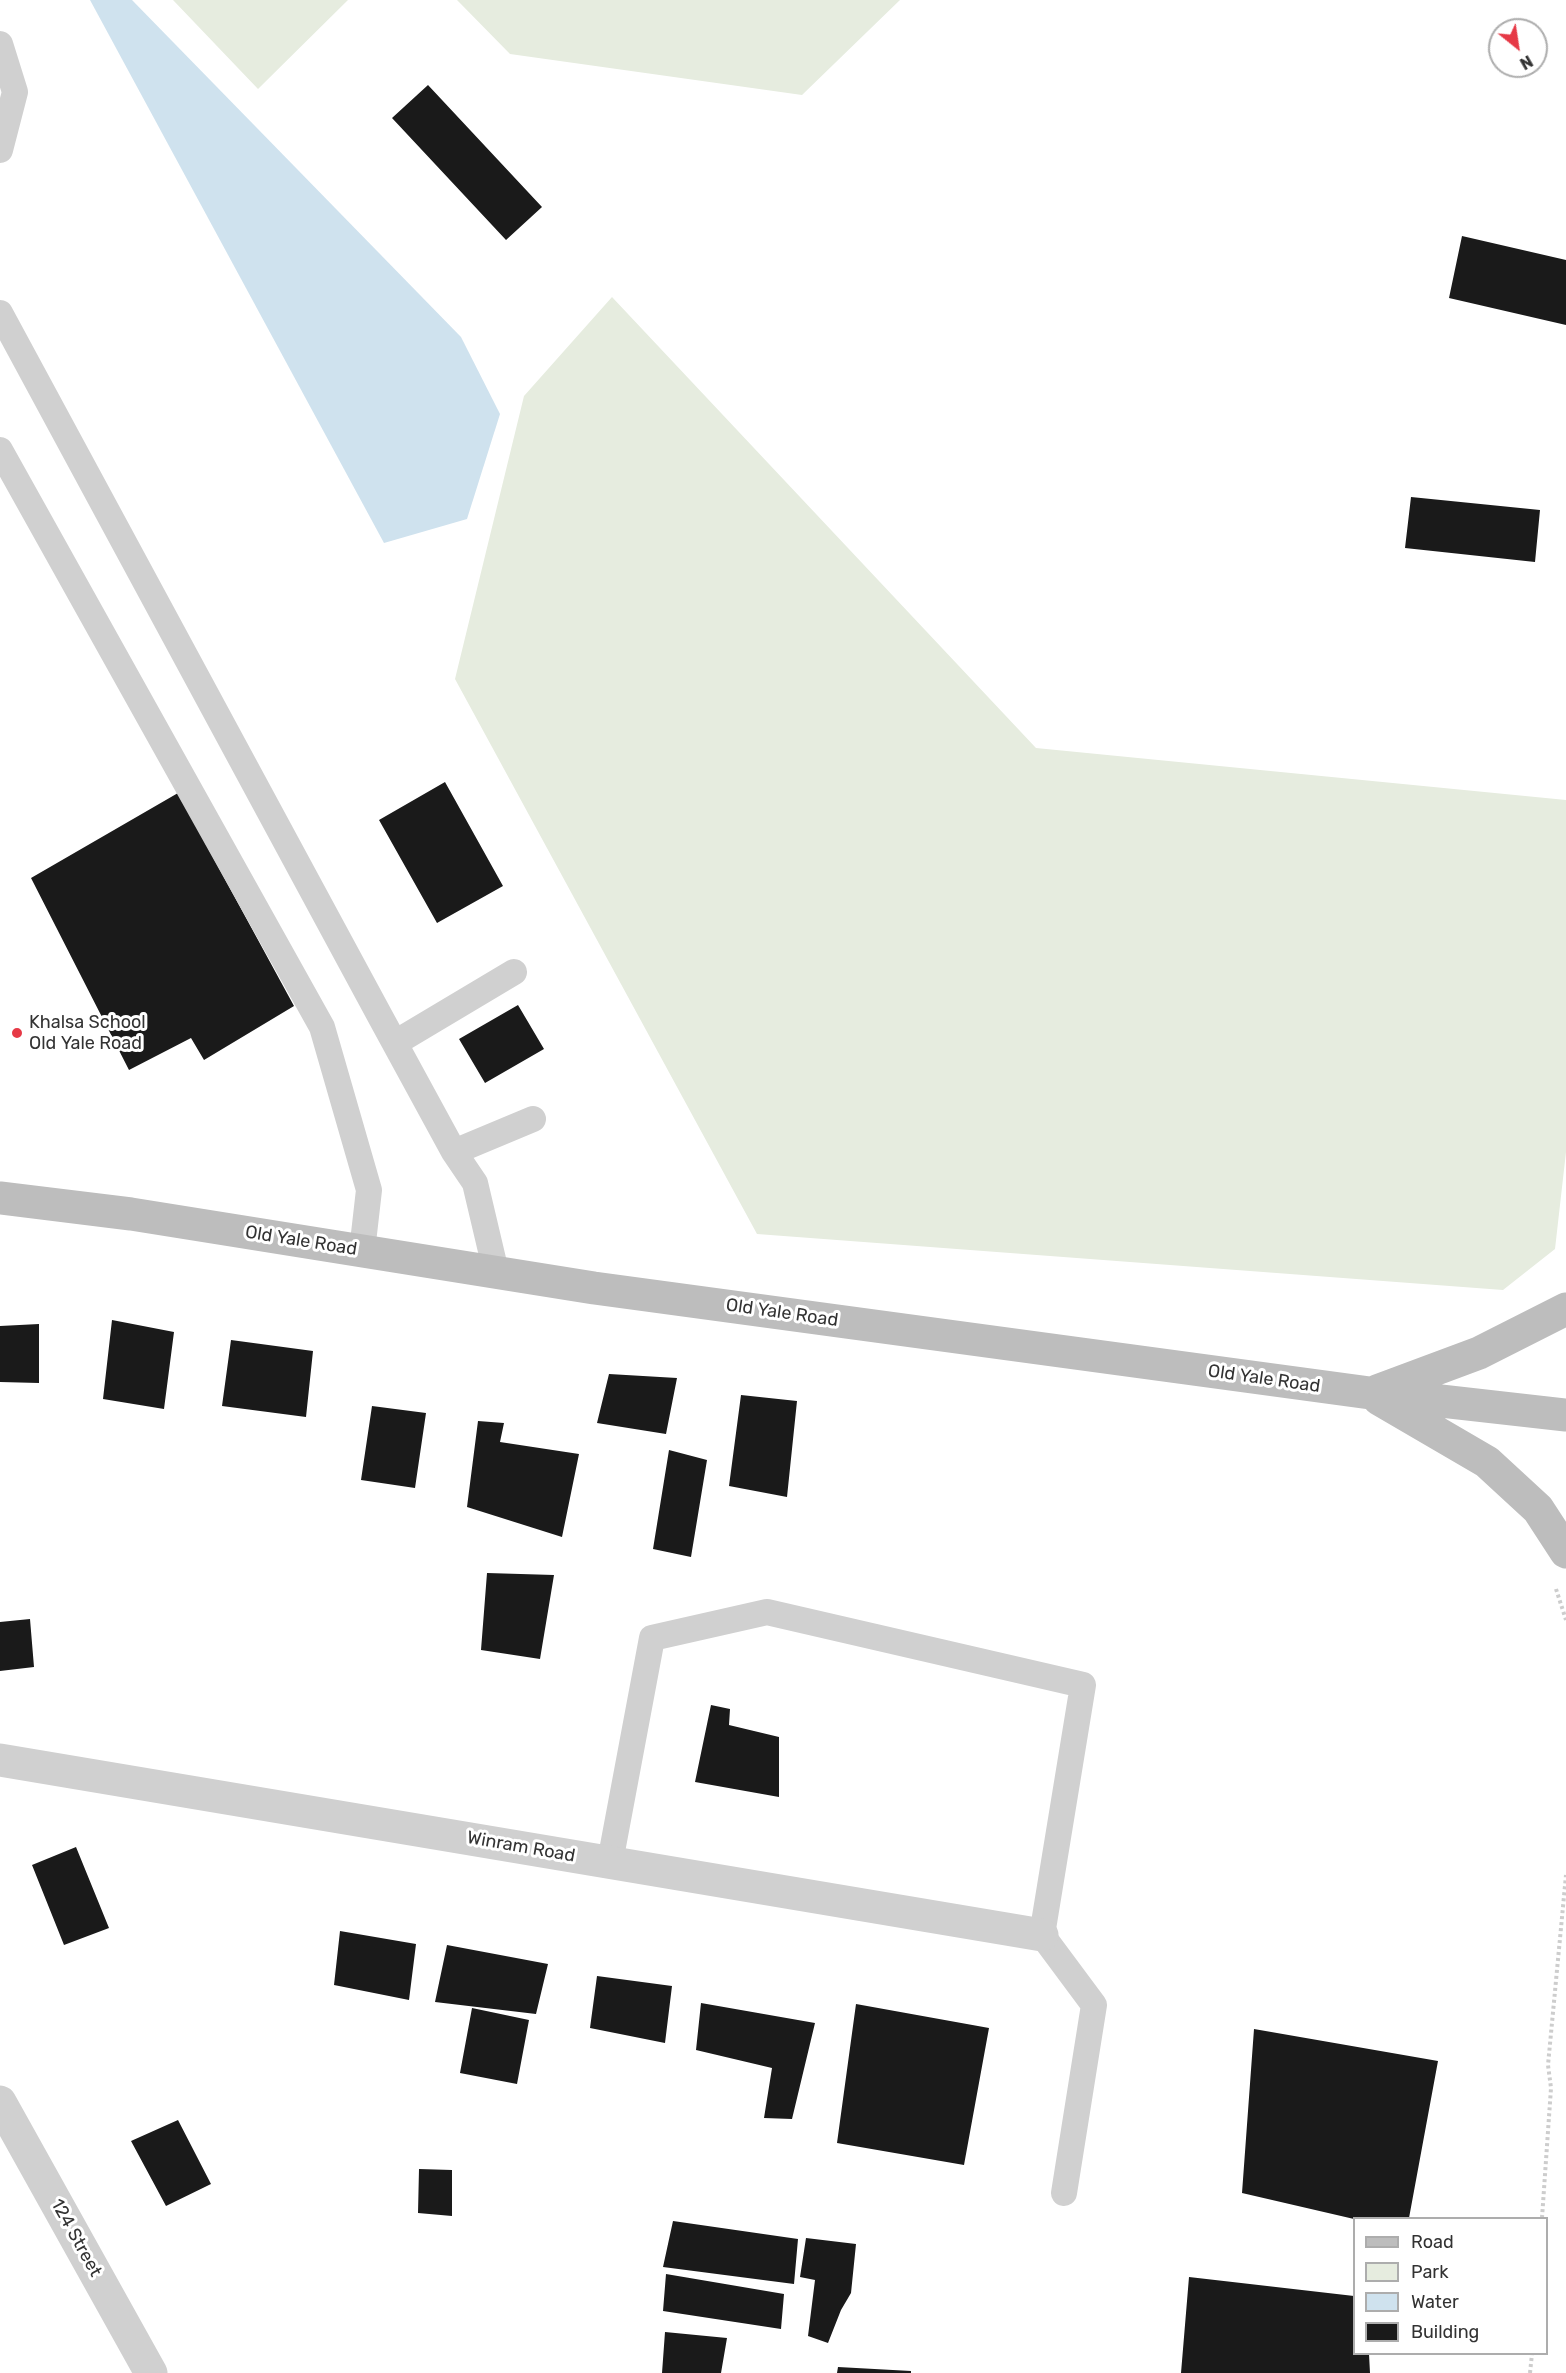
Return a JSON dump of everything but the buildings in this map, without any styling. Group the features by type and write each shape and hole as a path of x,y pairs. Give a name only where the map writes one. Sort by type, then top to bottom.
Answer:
{"main road":[{"name":"Old Yale Road","path":"0,1198 131,1214 606,1289 1370,1394 1566,1414"},
{"path":"1370,1394 1479,1353 1566,1309"},
{"path":"1370,1394 1487,1462 1538,1509 1566,1552"}],"street":[{"name":"Winram Road","path":"0,1760 1042,1935"},
{"name":"124 Street","path":"0,2102 152,2373"}],"lane":[{"path":"0,44 15,92 0,150"},
{"path":"0,313 454,1152 475,1183 496,1272"},
{"path":"0,450 322,1027 369,1190 362,1251"},
{"path":"395,1043 514,972"},
{"path":"454,1152 533,1119"},
{"path":"610,1862 652,1638 766,1612 1083,1685 1042,1935 1094,2005 1064,2193"}],"path":[{"path":"1542,2217 1551,2088 1548,2065 1566,1875"},
{"path":"1530,2373 1532,2355"}],"green space":[{"path":"173,0 348,0 258,89"},
{"path":"457,0 900,0 802,95 510,54"},
{"path":"612,297 1036,748 1566,800 1566,1152 1555,1249 1503,1290 757,1234 455,679 524,396"}],"water":[{"path":"90,0 132,0 461,337 500,414 467,519 384,543"}],"place":[{"name":"Khalsa School Old Yale Road","path":"17,1033"}]}
